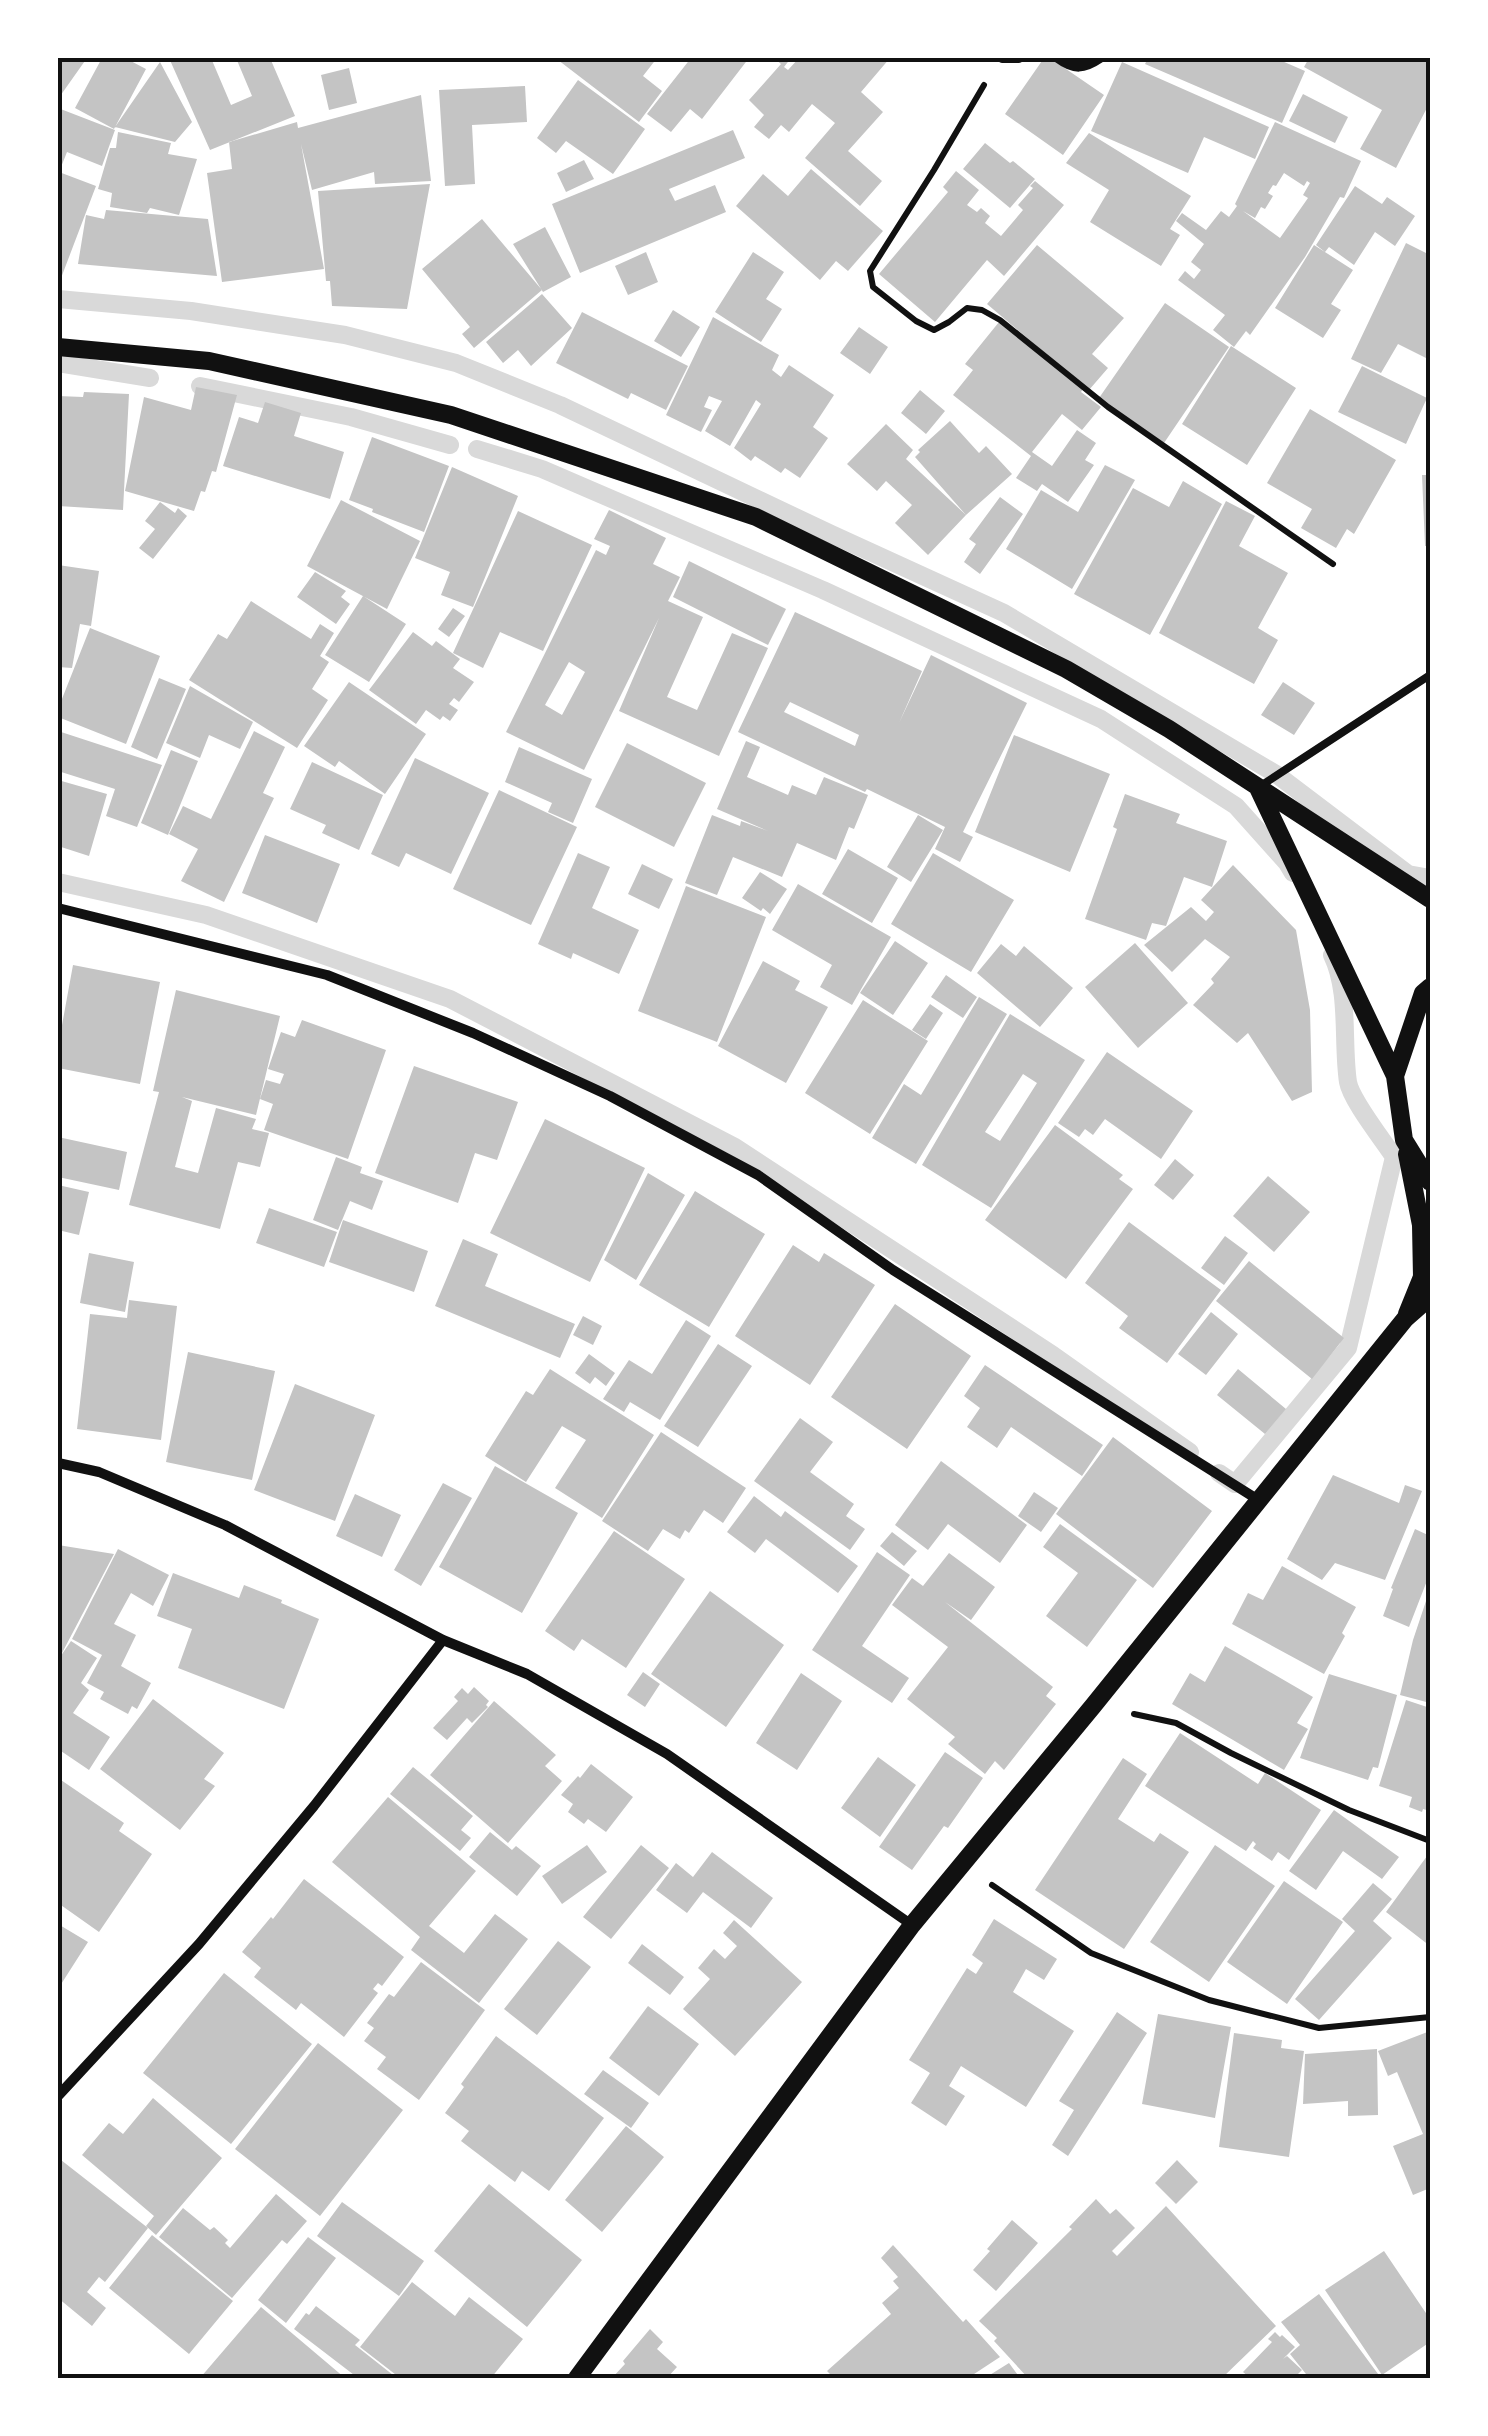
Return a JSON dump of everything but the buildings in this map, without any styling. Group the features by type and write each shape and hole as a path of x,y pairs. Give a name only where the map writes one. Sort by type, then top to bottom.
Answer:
{"street":[{"path":"1002,58 1018,58"},
{"path":"1058,58 1078,68 1100,58"},
{"path":"58,347 209,361 451,415 756,517 1066,669 1169,729 1430,899"},
{"path":"1258,788 1395,1076 1422,1225 1422,1276 1405,1319"},
{"path":"58,908 327,975 473,1032 610,1096 758,1175 893,1270 1260,1500"},
{"path":"1395,1076 1423,993 1430,987"},
{"path":"1404,1140 1430,1182"},
{"path":"577,2378 912,1925 1405,1319 1430,1297"},
{"path":"58,1463 99,1472 225,1524 443,1640 528,1674 667,1754 912,1925"},
{"path":"58,2096 199,1944 314,1806 443,1640"}],"lane":[{"path":"1258,788 1430,675"}],"path":[{"path":"990,74 870,271 873,288 934,330 967,308 982,310 1000,320 1108,408 1333,564"},
{"path":"1093,1706 1176,1723 1349,1810 1430,1842"},
{"path":"962,1865 1091,1954 1209,2000 1318,2028 1430,2017"}],"waterway":[{"path":"58,299 191,311 345,335 456,363 560,405 1004,613 1276,774 1408,874 1430,878"},
{"path":"58,363 150,378"},
{"path":"200,386 351,417 450,445"},
{"path":"477,449 542,469 823,590 1101,719 1236,806 1293,873"},
{"path":"58,882 206,915 450,999 735,1147 1053,1355 1190,1452"},
{"path":"1219,1473 1235,1484 1348,1348 1394,1157 1350,1090 1341,985 1332,955"}]}
